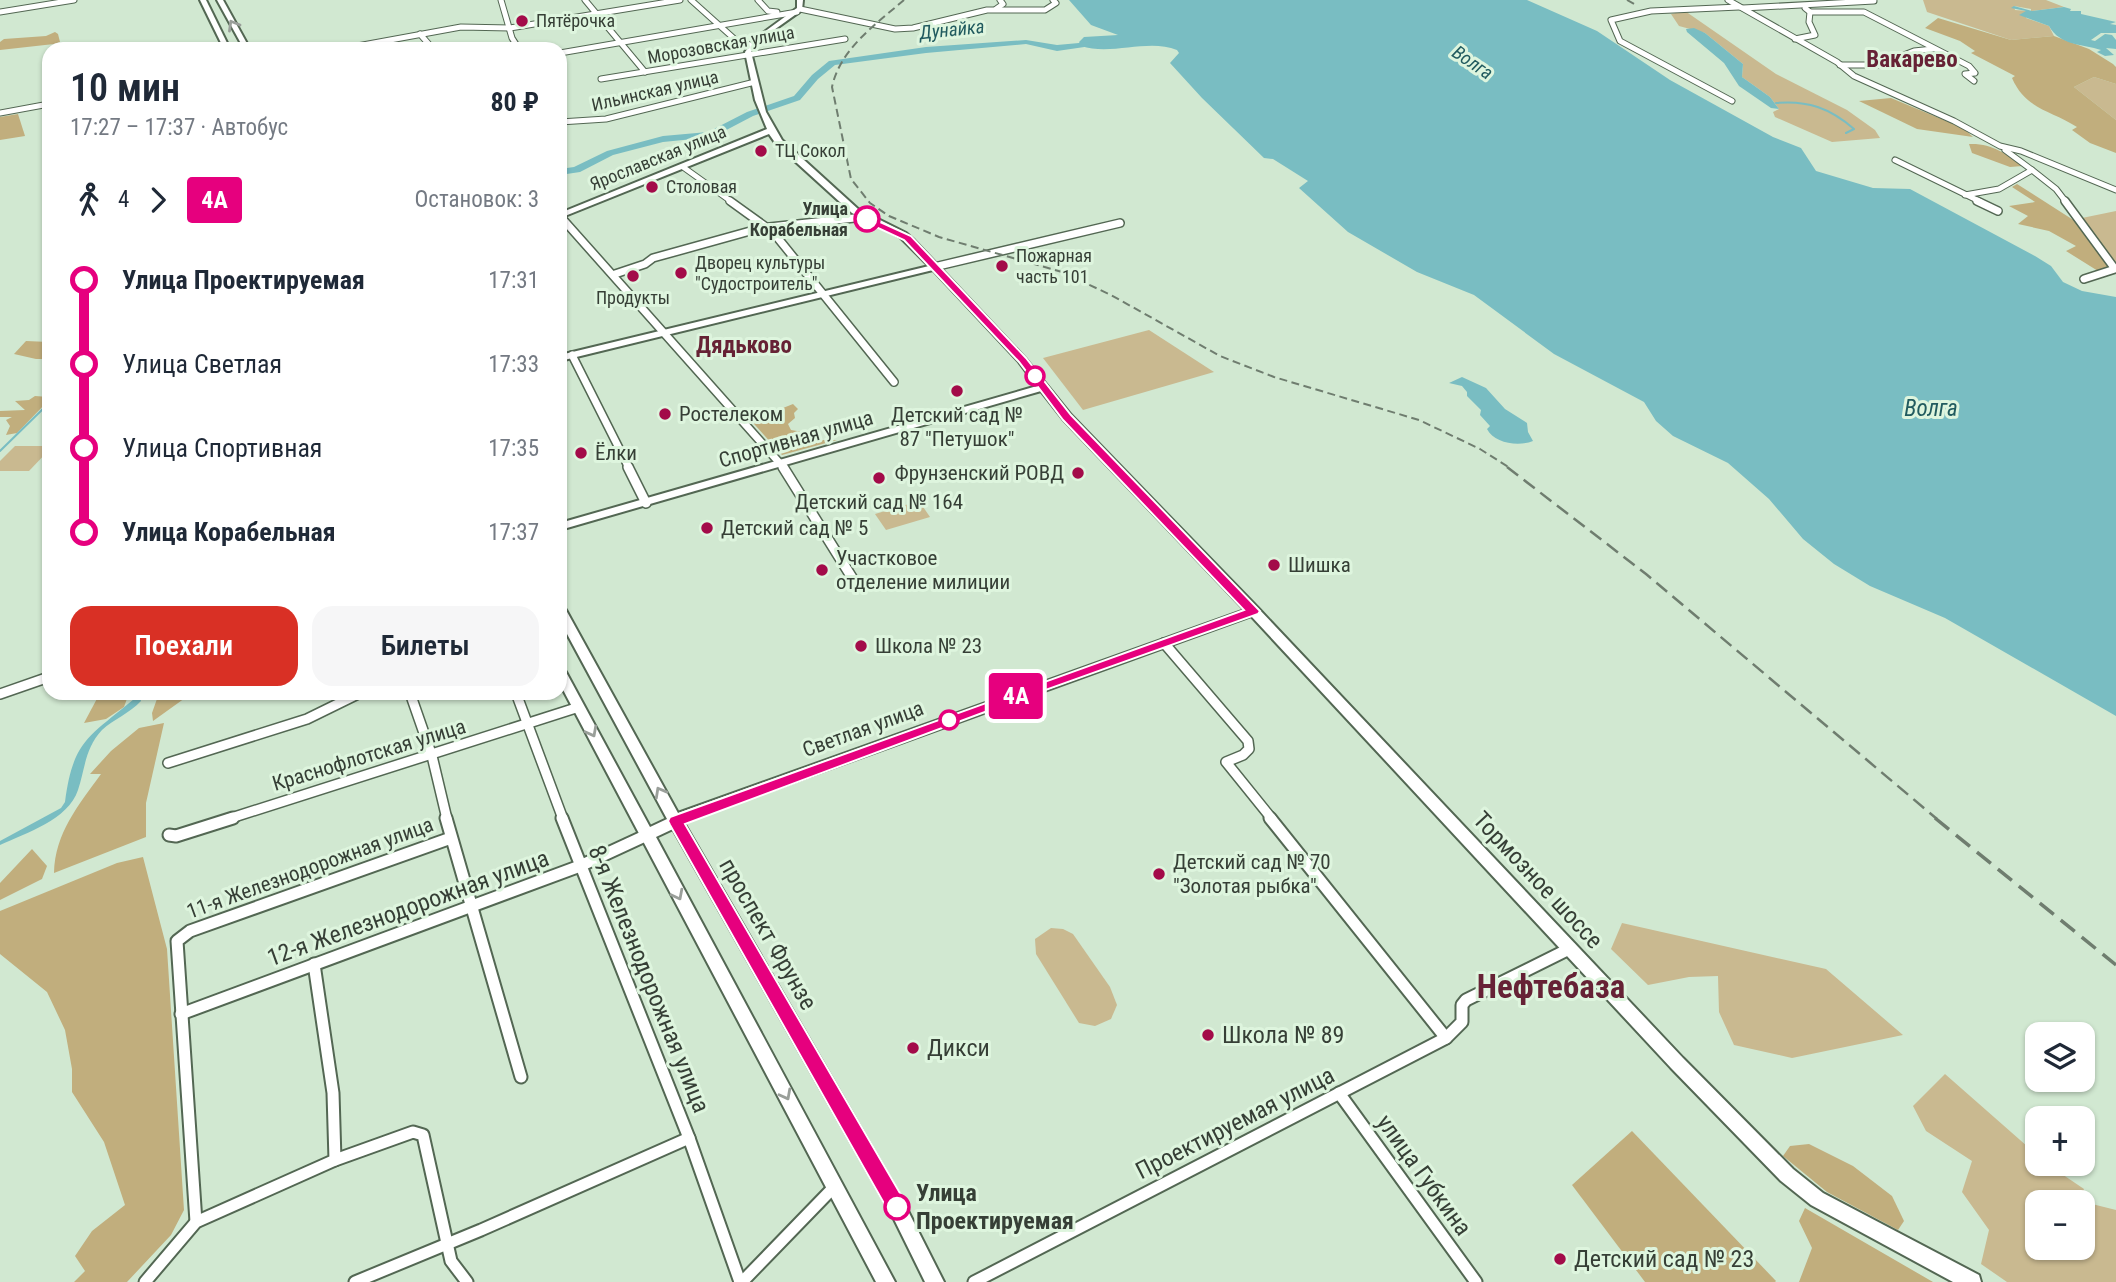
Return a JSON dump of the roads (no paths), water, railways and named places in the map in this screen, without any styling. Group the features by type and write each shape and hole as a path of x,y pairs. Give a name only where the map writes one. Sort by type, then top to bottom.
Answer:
{"street":[{"path":"0,12 74,0"},
{"path":"203,0 224,42"},
{"path":"220,0 243,42"},
{"path":"501,0 510,28 509,36 514,42"},
{"path":"585,0 645,72"},
{"path":"378,42 461,27 510,28 680,0"},
{"path":"691,0 738,43 751,45"},
{"path":"758,0 768,11 798,11 895,29 913,28 996,9 1045,10 1053,7 1056,3 1054,0"},
{"path":"800,0 802,4 798,11 751,45 748,54 761,111 769,131 836,196 864,218 903,235 1022,360 1043,387"},
{"path":"996,9 1003,4 1000,0"},
{"path":"1728,0 1840,65 1854,76 1954,121 2000,146 2032,170 2056,189 2115,269 2084,279"},
{"path":"1732,101 1620,41 1611,20 1620,15 1656,11 1874,1"},
{"path":"1801,5 1810,12 1864,12 1969,66 1975,73 1965,74 1974,81"},
{"path":"567,52 798,11"},
{"path":"1795,39 1815,35 1810,22 1810,12"},
{"path":"420,34 427,42"},
{"name":"Морозовская улица","path":"601,79 845,39"},
{"path":"795,40 799,46"},
{"path":"1840,65 1878,65 1914,51 1934,48"},
{"name":"Ильинская улица","path":"567,122 606,119 755,82"},
{"path":"0,113 42,105"},
{"name":"Ярославская улица","path":"567,213 769,131"},
{"path":"2000,146 2021,151 2116,190"},
{"path":"1895,160 1998,211"},
{"path":"683,167 768,228 894,382"},
{"path":"1965,195 1999,189 2032,170"},
{"path":"615,274 645,264 653,258 768,228 864,218"},
{"path":"567,223 615,274 780,463 856,584"},
{"path":"567,356 1120,223"},
{"path":"572,355 646,503"},
{"name":"Спортивная улица","path":"567,525 1043,387"},
{"name":"Тормозное шоссе","path":"1043,387 1067,417 1254,611 1677,1063 1801,1187 1817,1199 1972,1282"},
{"name":"Светлая улица","path":"647,835 676,821 1254,611"},
{"name":"проспект Фрунзе","path":"567,623 676,821 897,1207 935,1282"},
{"path":"1164,643 1248,741 1249,749 1243,755 1226,762 1446,1038 1462,1022 1462,1004 1466,1000 1571,948"},
{"path":"0,694 42,679"},
{"path":"567,685 886,1282"},
{"path":"168,763 307,719 346,700"},
{"path":"412,700 432,756 452,838 522,1077"},
{"name":"8-я Железнодорожная улица","path":"519,700 580,866 689,1138 741,1282"},
{"name":"Краснофлотская улица","path":"169,835 176,836 579,707"},
{"name":"12-я Железнодорожная улица","path":"181,1014 473,908 580,866 647,835"},
{"name":"11-я Железнодорожная улица","path":"181,1014 177,941 182,935 452,838"},
{"path":"314,964 333,1093 334,1156"},
{"path":"181,1014 196,1222"},
{"name":"Проектируемая улица","path":"974,1282 1446,1038"},
{"name":"улица Губкина","path":"1339,1093 1476,1282"},
{"path":"145,1282 196,1222 334,1156 413,1132 423,1135 450,1261 467,1282"},
{"path":"355,1282 448,1247 552,1196 689,1138"},
{"path":"741,1282 835,1186"}],"water":[{"name":"Волга","path":"1069,0 1527,0 1597,31 1670,80 1773,137 1801,148 1816,171 1873,188 1910,189 2035,256 2051,266 2063,282 2082,291 2116,297 2116,716 1945,618 1870,586 1834,564 1803,539 1769,499 1728,463 1673,436 1656,421 1644,402 1554,354 1474,295 1417,272 1348,232 1299,188 1308,181 1273,159 1264,158 1202,98 1170,63 1179,53 1177,50 1154,46 1093,49 1081,46 1079,42 1084,37 1118,35 1091,25"},
{"path":"2014,6 2032,11 2064,7 2071,9 2070,11 2081,11 2081,14 2116,22 2110,24 2116,25 2116,33 2101,33 2091,40 2095,41 2105,34 2112,35 2116,40 2116,49 2106,48 2114,55 2105,56 2097,52 2101,50 2066,41 2049,26 2019,15 2026,11 2011,8"},
{"path":"1694,28 1705,33 1743,64 1742,77 1770,97 1779,109 1771,108 1739,86 1724,63 1686,29"},
{"path":"1462,377 1486,388 1505,409 1527,423 1533,441 1520,444 1507,442 1490,434 1487,429 1490,426 1480,415 1481,410 1467,396 1467,392 1462,386 1449,383"},
{"path":"133,700 141,700 96,737 89,751 78,790 65,810 45,824 0,845 0,841 61,808 78,752 95,732"}],"waterway":[{"name":"Дунайка","path":"567,171 576,170 610,153 663,139 710,135 750,114 797,98 815,77 832,63 926,50 1026,42 1057,48 1101,44"},
{"path":"1776,103 1818,107 1854,129 1846,133"},
{"path":"0,451 42,410"}],"railway":[{"path":"904,0 860,38 836,73 832,87 851,179 870,203 889,216 939,237 1062,272 1111,295 1220,356 1274,377 1419,420 1480,449 1510,468"},
{"path":"1627,0 1636,5"},
{"path":"1507,467 1646,574 1937,819"},
{"path":"1935,818 2116,965"}],"place":[{"name":"Пятёрочка","path":"522,21"},
{"name":"ТЦ Сокол","path":"761,151"},
{"name":"Столовая","path":"652,187"},
{"name":"Улица Корабельная","path":"867,219"},
{"name":"Пожарная часть 101","path":"1002,266"},
{"name":"Дворец культуры \"Судостроитель\"","path":"681,273"},
{"name":"Продукты","path":"633,276"},
{"name":"Детский сад № 87 \"Петушок\"","path":"957,391"},
{"name":"Ростелеком","path":"665,414"},
{"name":"Ёлки","path":"581,453"},
{"name":"Фрунзенский РОВД","path":"1078,473"},
{"name":"Детский сад № 164","path":"879,478"},
{"name":"Детский сад № 5","path":"707,528"},
{"name":"Шишка","path":"1274,565"},
{"name":"Участковое отделение милиции","path":"822,570"},
{"name":"Школа № 23","path":"861,646"},
{"name":"Детский сад № 70 \"Золотая рыбка\"","path":"1159,874"},
{"name":"Школа № 89","path":"1208,1035"},
{"name":"Дикси","path":"913,1048"},
{"name":"Улица Проектируемая","path":"897,1207"},
{"name":"Детский сад № 23","path":"1560,1259"}],"district":[{"name":"Вакарево","path":"1912,59"},
{"name":"Дядьково","path":"744,345"},
{"name":"Нефтебаза","path":"1551,986"}]}
